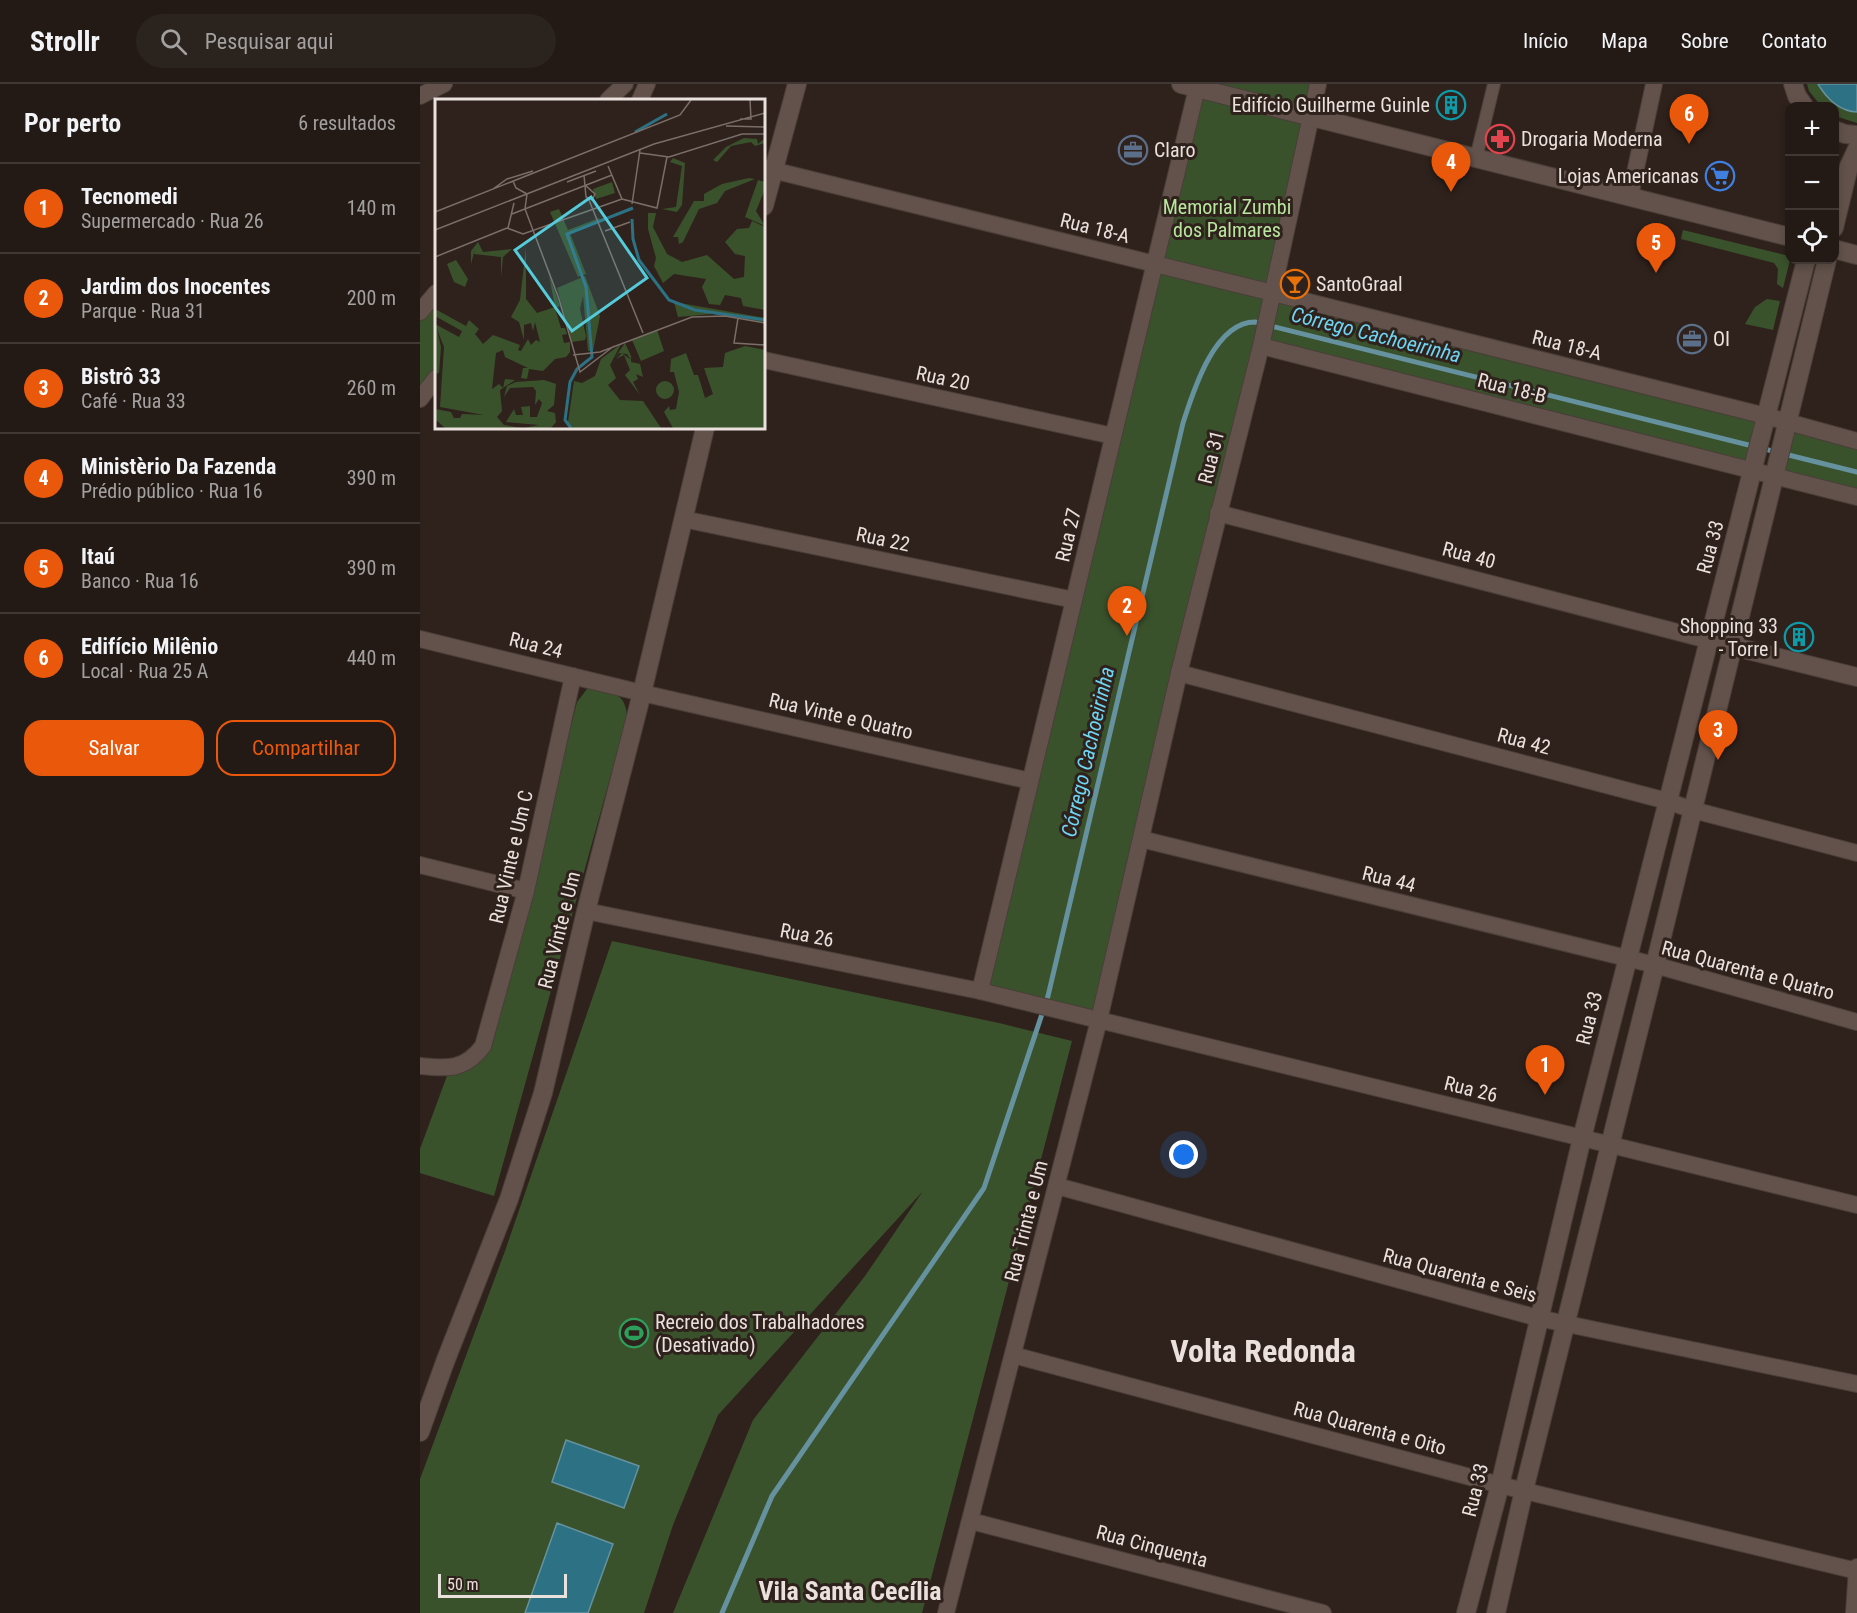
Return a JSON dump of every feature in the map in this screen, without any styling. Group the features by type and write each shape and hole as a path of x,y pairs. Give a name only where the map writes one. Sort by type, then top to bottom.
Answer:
{"street":[{"path":"420,96 444,84"},
{"path":"609,99 625,84"},
{"path":"640,99 647,84"},
{"path":"765,198 768,170 797,84"},
{"name":"Rua 31","path":"1142,839 1179,673 1262,342 1318,84"},
{"path":"1476,158 1494,84"},
{"path":"1630,196 1654,84"},
{"path":"1793,84 1802,102"},
{"path":"1189,86 1785,236"},
{"name":"Rua 27","path":"980,991 1154,264 1189,86"},
{"path":"1838,210 1849,166 1857,149"},
{"name":"Rua 18-A","path":"768,170 1154,264 1272,298 1786,425"},
{"path":"1839,250 1857,255"},
{"path":"1766,419 1805,264"},
{"path":"1496,1613 1564,1325 1655,965 1826,264"},
{"path":"420,312 435,294"},
{"name":"Rua 18-B","path":"1262,342 1774,473 1857,497"},
{"name":"Rua 20","path":"765,360 1113,436"},
{"path":"420,399 435,379"},
{"name":"Rua 33","path":"1466,1613 1500,1485 1582,1138 1766,419"},
{"path":"1786,425 1857,441"},
{"name":"Rua Vinte e Um","path":"420,1432 509,1199 539,1104 585,911 642,693 705,429"},
{"name":"Rua 40","path":"1218,513 1731,646"},
{"name":"Rua 22","path":"683,519 1074,600"},
{"name":"Rua 24","path":"420,639 642,693"},
{"path":"1731,646 1857,677"},
{"name":"Rua 42","path":"1179,673 1857,853"},
{"name":"Rua Vinte e Um C","path":"420,1066 442,1068 465,1065 483,1046 526,891 573,676"},
{"name":"Rua Vinte e Quatro","path":"642,693 1030,781"},
{"name":"Rua 44","path":"1142,839 1627,960"},
{"name":"Rua Trinta e Um","path":"946,1613 1057,1186 1142,839"},
{"path":"420,865 526,891"},
{"name":"Rua 26","path":"585,911 980,991 1857,1205"},
{"name":"Rua Quarenta e Quatro","path":"1627,960 1655,965 1857,1022"},
{"name":"Rua Quarenta e Seis","path":"1057,1186 1564,1325 1857,1384"},
{"name":"Rua Quarenta e Oito","path":"1013,1355 1500,1485 1857,1569"},
{"name":"Rua Cinquenta","path":"971,1521 1323,1613"},
{"path":"1854,1613 1857,1569"}],"green space":[{"name":"Memorial Zumbi dos Palmares","path":"1181,84 1318,84 1273,292 1766,416 1753,470 1261,346 1099,1020 980,991 1197,88"},
{"path":"1807,84 1857,84 1857,123 1839,117 1839,102 1818,102 1809,91"},
{"path":"1683,230 1785,255 1785,264 1789,264 1783,288 1777,284 1778,269 1774,263 1681,239"},
{"path":"1767,299 1780,301 1773,330 1745,324 1755,307"},
{"path":"435,304 435,368 420,388 420,321"},
{"path":"1787,422 1857,441 1857,497 1774,476"},
{"path":"594,688 618,696 624,703 627,717 494,1196 420,1173 420,1149 448,1073 475,1066 493,1043 577,702 587,689"},
{"name":"Recreio dos Trabalhadores (Desativado)","path":"612,941 999,1023 1072,1041 922,1613 673,1613 753,1420 865,1276 923,1191 718,1415 673,1525 644,1613 420,1613 420,1479 505,1251"}],"water":[{"path":"1818,84 1857,84 1857,112 1845,109 1839,106 1839,102 1833,102"},
{"path":"566,1440 639,1466 624,1508 552,1482"},
{"path":"557,1523 613,1544 588,1613 525,1613"}],"waterway":[{"name":"Córrego Cachoeirinha","path":"722,1613 772,1496 984,1188 1048,996 1183,423 1199,377 1207,361 1228,333 1241,325 1255,322 1857,472"}],"place":[{"name":"Edifício Guilherme Guinle","path":"1451,105"},
{"name":"Drogaria Moderna","path":"1500,139"},
{"name":"Edifício Milênio","path":"1689,144"},
{"name":"Claro","path":"1133,150"},
{"name":"Lojas Americanas","path":"1720,176"},
{"name":"Ministèrio Da Fazenda","path":"1451,192"},
{"name":"Itaú","path":"1656,273"},
{"name":"SantoGraal","path":"1295,284"},
{"name":"OI","path":"1692,339"},
{"name":"Jardim dos Inocentes","path":"1127,636"},
{"name":"Shopping 33 - Torre I","path":"1799,637"},
{"name":"Bistrô 33","path":"1718,760"},
{"name":"Tecnomedi","path":"1545,1095"},
{"name":"Recreio dos Trabalhadores (Desativado)","path":"634,1333"}],"district":[{"name":"Volta Redonda","path":"1263,1351"},
{"name":"Vila Santa Cecília","path":"850,1591"}]}
